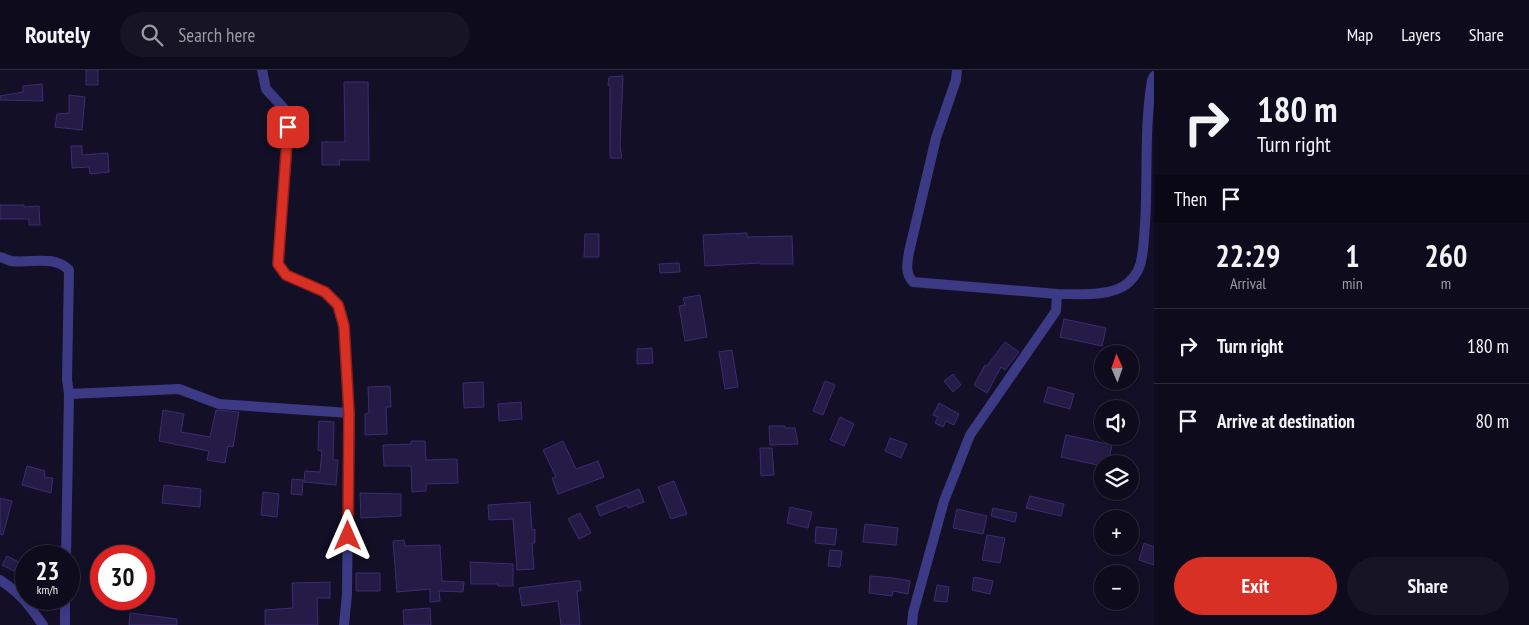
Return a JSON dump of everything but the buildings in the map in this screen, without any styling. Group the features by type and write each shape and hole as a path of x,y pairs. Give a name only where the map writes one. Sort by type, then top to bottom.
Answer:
{"street":[{"path":"262,70 266,89 289,114 278,264 286,275 325,292 338,305 344,326 349,413 348,594 344,625"},
{"path":"957,70 956,80 936,138 909,252 906,270 908,277 913,282 1057,294 1094,294 1112,290 1127,284 1136,274 1142,257 1146,204 1147,105 1154,76"},
{"path":"0,257 12,261 52,261 62,264 69,270 66,545"},
{"path":"912,625 913,613 944,501 970,435 1056,311 1057,294"},
{"path":"69,394 179,389 219,404 349,413"},
{"path":"0,580 14,589 43,625"},
{"path":"64,625 65,610"}],"route":[{"path":"288,127 278,264 286,275 325,292 338,305 344,326 349,413 348,536"}]}
